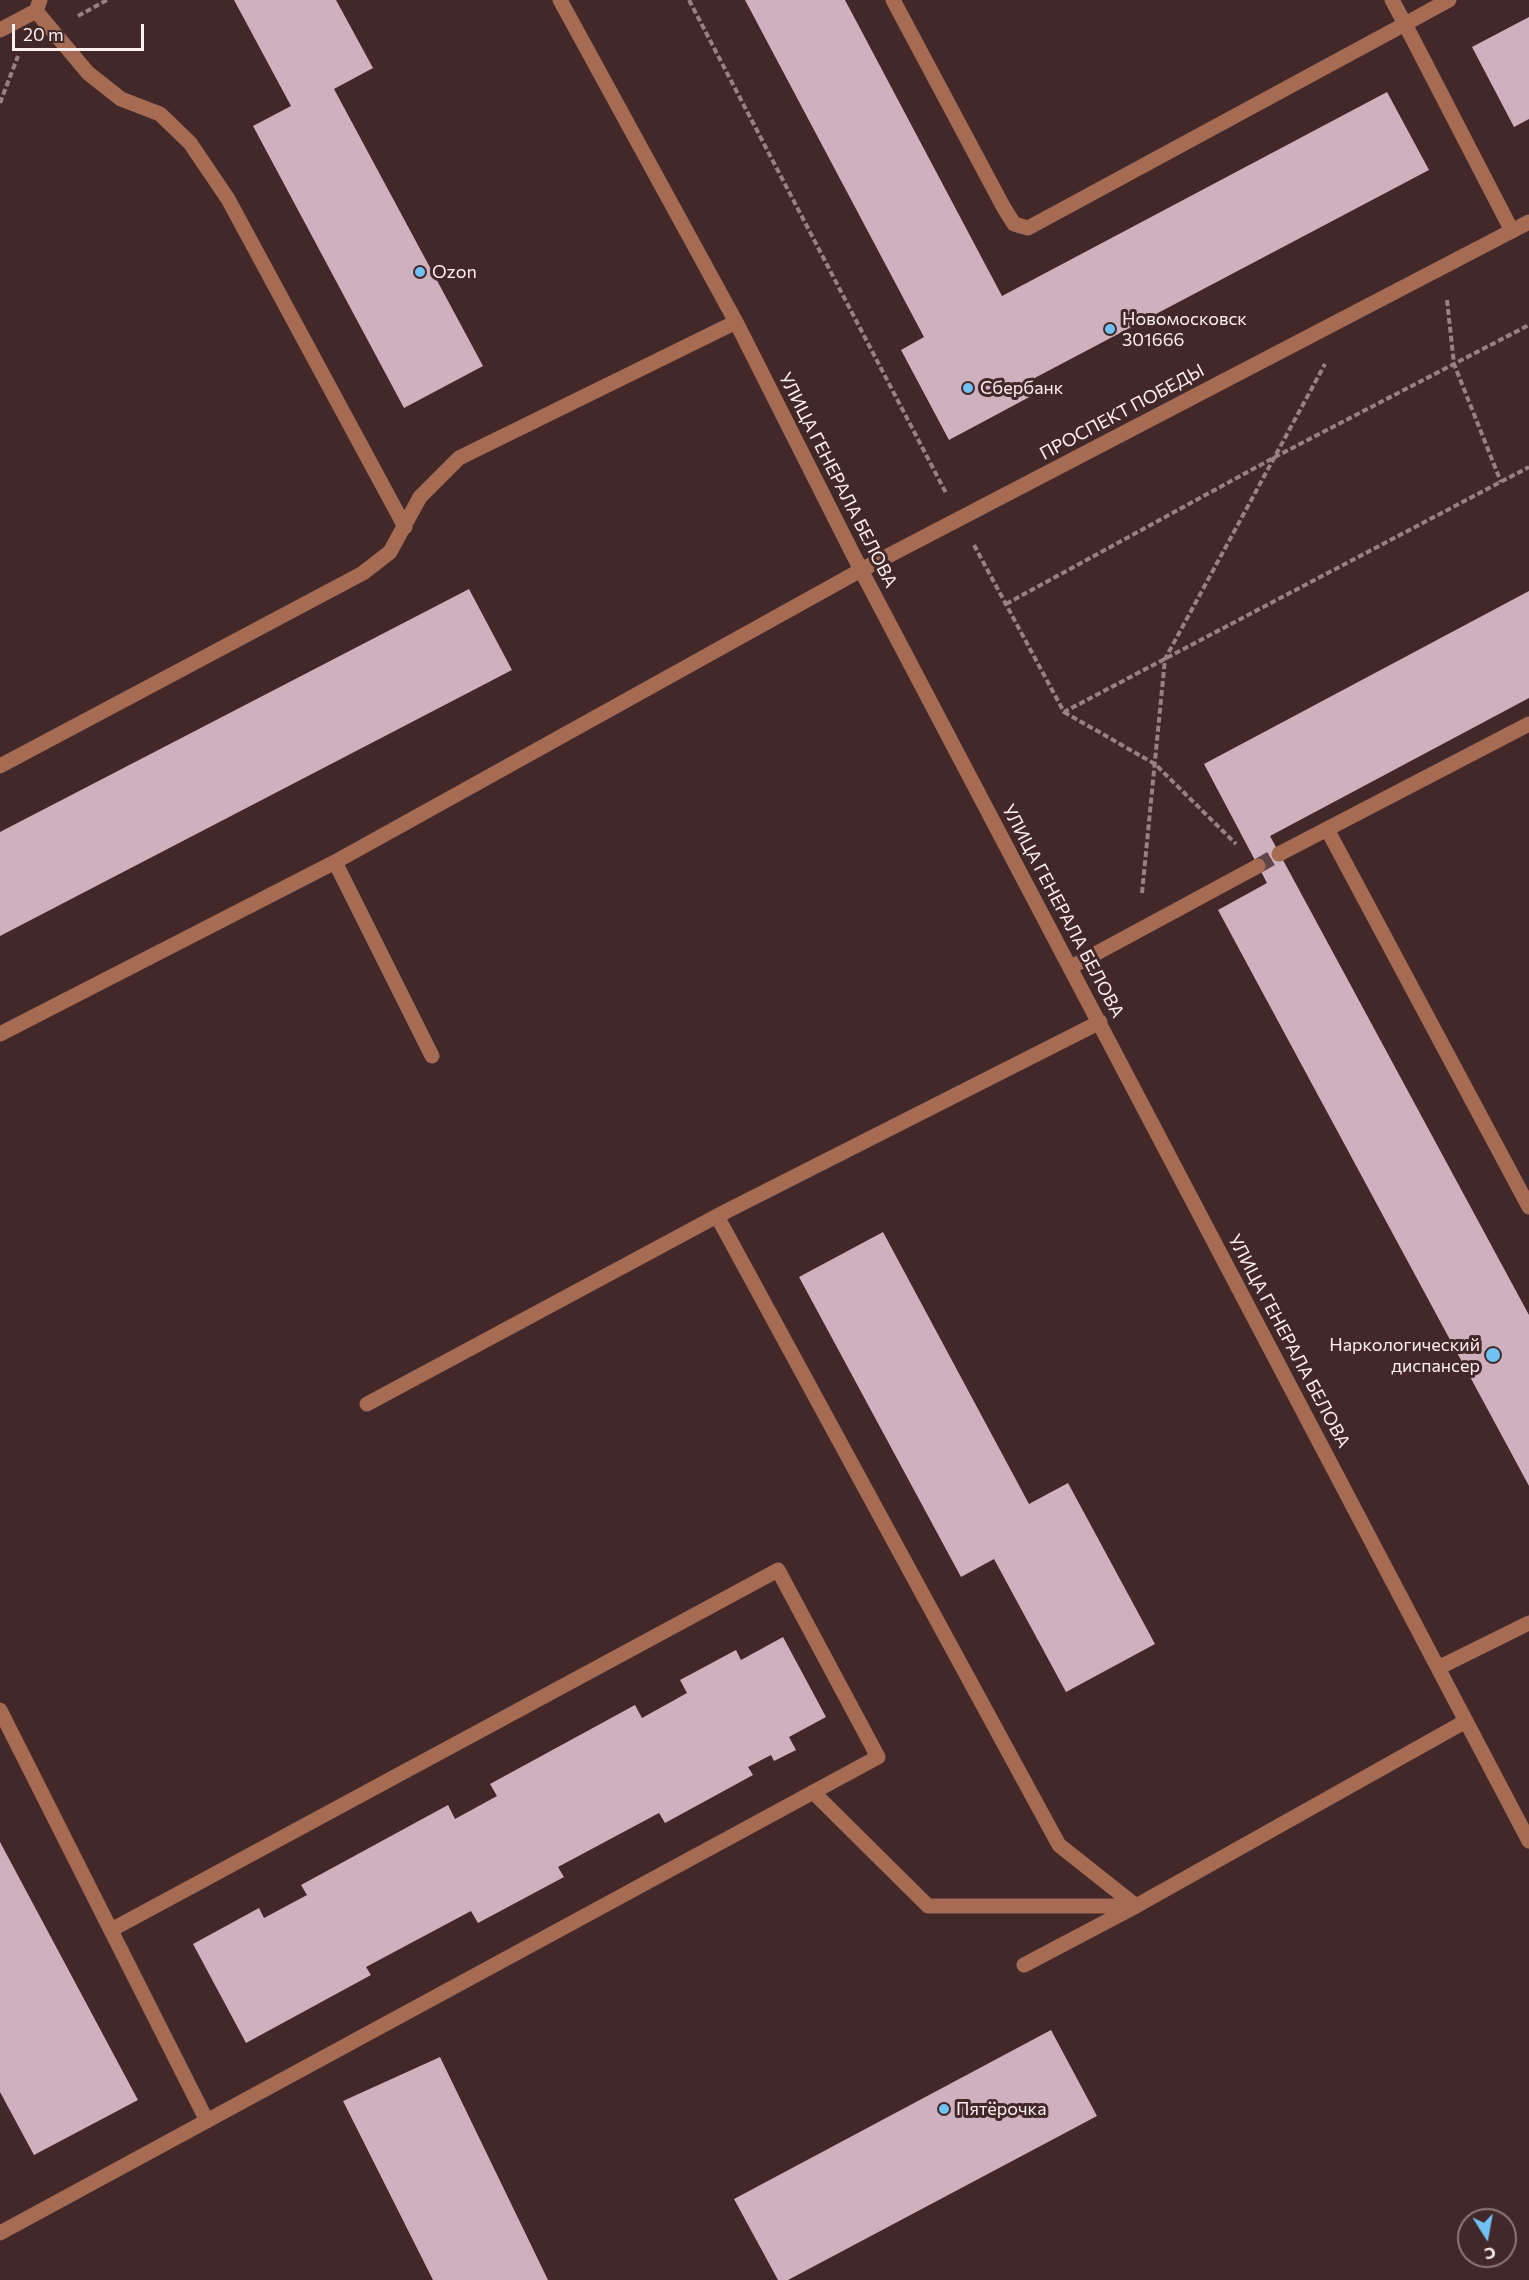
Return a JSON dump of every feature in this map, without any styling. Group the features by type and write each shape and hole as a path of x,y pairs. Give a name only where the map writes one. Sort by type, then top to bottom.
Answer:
{"street":[{"name":"УЛИЦА ГЕНЕРАЛА БЕЛОВА","path":"560,0 736,322 861,570 1529,1841"},
{"path":"893,0 1004,208 1014,224 1028,228 1449,0"},
{"path":"1392,0 1512,231"},
{"path":"0,30 38,5 88,73 121,99 160,114 190,143 228,199 405,527"},
{"name":"ПРОСПЕКТ ПОБЕДЫ","path":"0,1034 335,862 861,570 1529,222"},
{"path":"0,766 363,573 390,552 420,497 459,458 736,322"},
{"path":"1279,854 1529,724"},
{"path":"1327,829 1529,1207"},
{"path":"335,862 432,1056"},
{"path":"1071,967 1258,866"},
{"path":"367,1404 717,1216 1100,1022"},
{"path":"717,1216 1059,1845 1136,1906"},
{"path":"0,2233 878,1757 778,1570 111,1930"},
{"path":"1438,1668 1529,1623"},
{"path":"0,1710 207,2121"},
{"path":"1024,1965 1136,1906 1466,1721"},
{"path":"813,1792 928,1906 1136,1906"}],"path":[{"path":"1443,267 1454,364 1501,482"},
{"path":"1139,930 1165,659 1352,314"},
{"path":"1005,604 1275,457 1529,325"},
{"path":"1064,712 1155,764 1258,866"}],"building":[{"path":"234,0 336,0 373,68 334,89 483,366 404,408 253,126 291,106"},
{"path":"745,0 845,0 1002,296 1387,92 1429,170 1029,381 1035,394 949,440 901,350 924,337"},
{"path":"1529,17 1529,119 1514,127 1472,47"},
{"path":"469,589 512,670 0,936 0,832"},
{"path":"1529,591 1529,698 1270,836 1529,1315 1529,1486 1218,910 1267,883 1204,764"},
{"path":"883,1232 1029,1504 1068,1483 1155,1644 1066,1692 994,1559 961,1577 799,1277"},
{"path":"783,1637 826,1717 789,1737 796,1750 774,1761 771,1755 748,1767 753,1775 665,1823 659,1813 558,1867 564,1877 478,1923 471,1911 366,1967 371,1975 246,2043 193,1944 259,1908 264,1918 307,1895 301,1885 448,1805 455,1819 497,1796 490,1784 635,1705 642,1718 687,1693 680,1680 736,1650 741,1660"},
{"path":"0,1842 138,2100 34,2155 0,2092"},
{"path":"1051,2030 1097,2116 788,2280 778,2280 734,2199"},
{"path":"440,2057 548,2280 433,2280 343,2101"}],"tunnel":[{"path":"1258,866 1279,854"}],"place":[{"name":"Ozon","path":"420,272"},
{"name":"Новомосковск 301666","path":"1110,329"},
{"name":"Сбербанк","path":"968,388"},
{"name":"Наркологический диспансер","path":"1493,1355"},
{"name":"Пятёрочка","path":"944,2109"}]}
